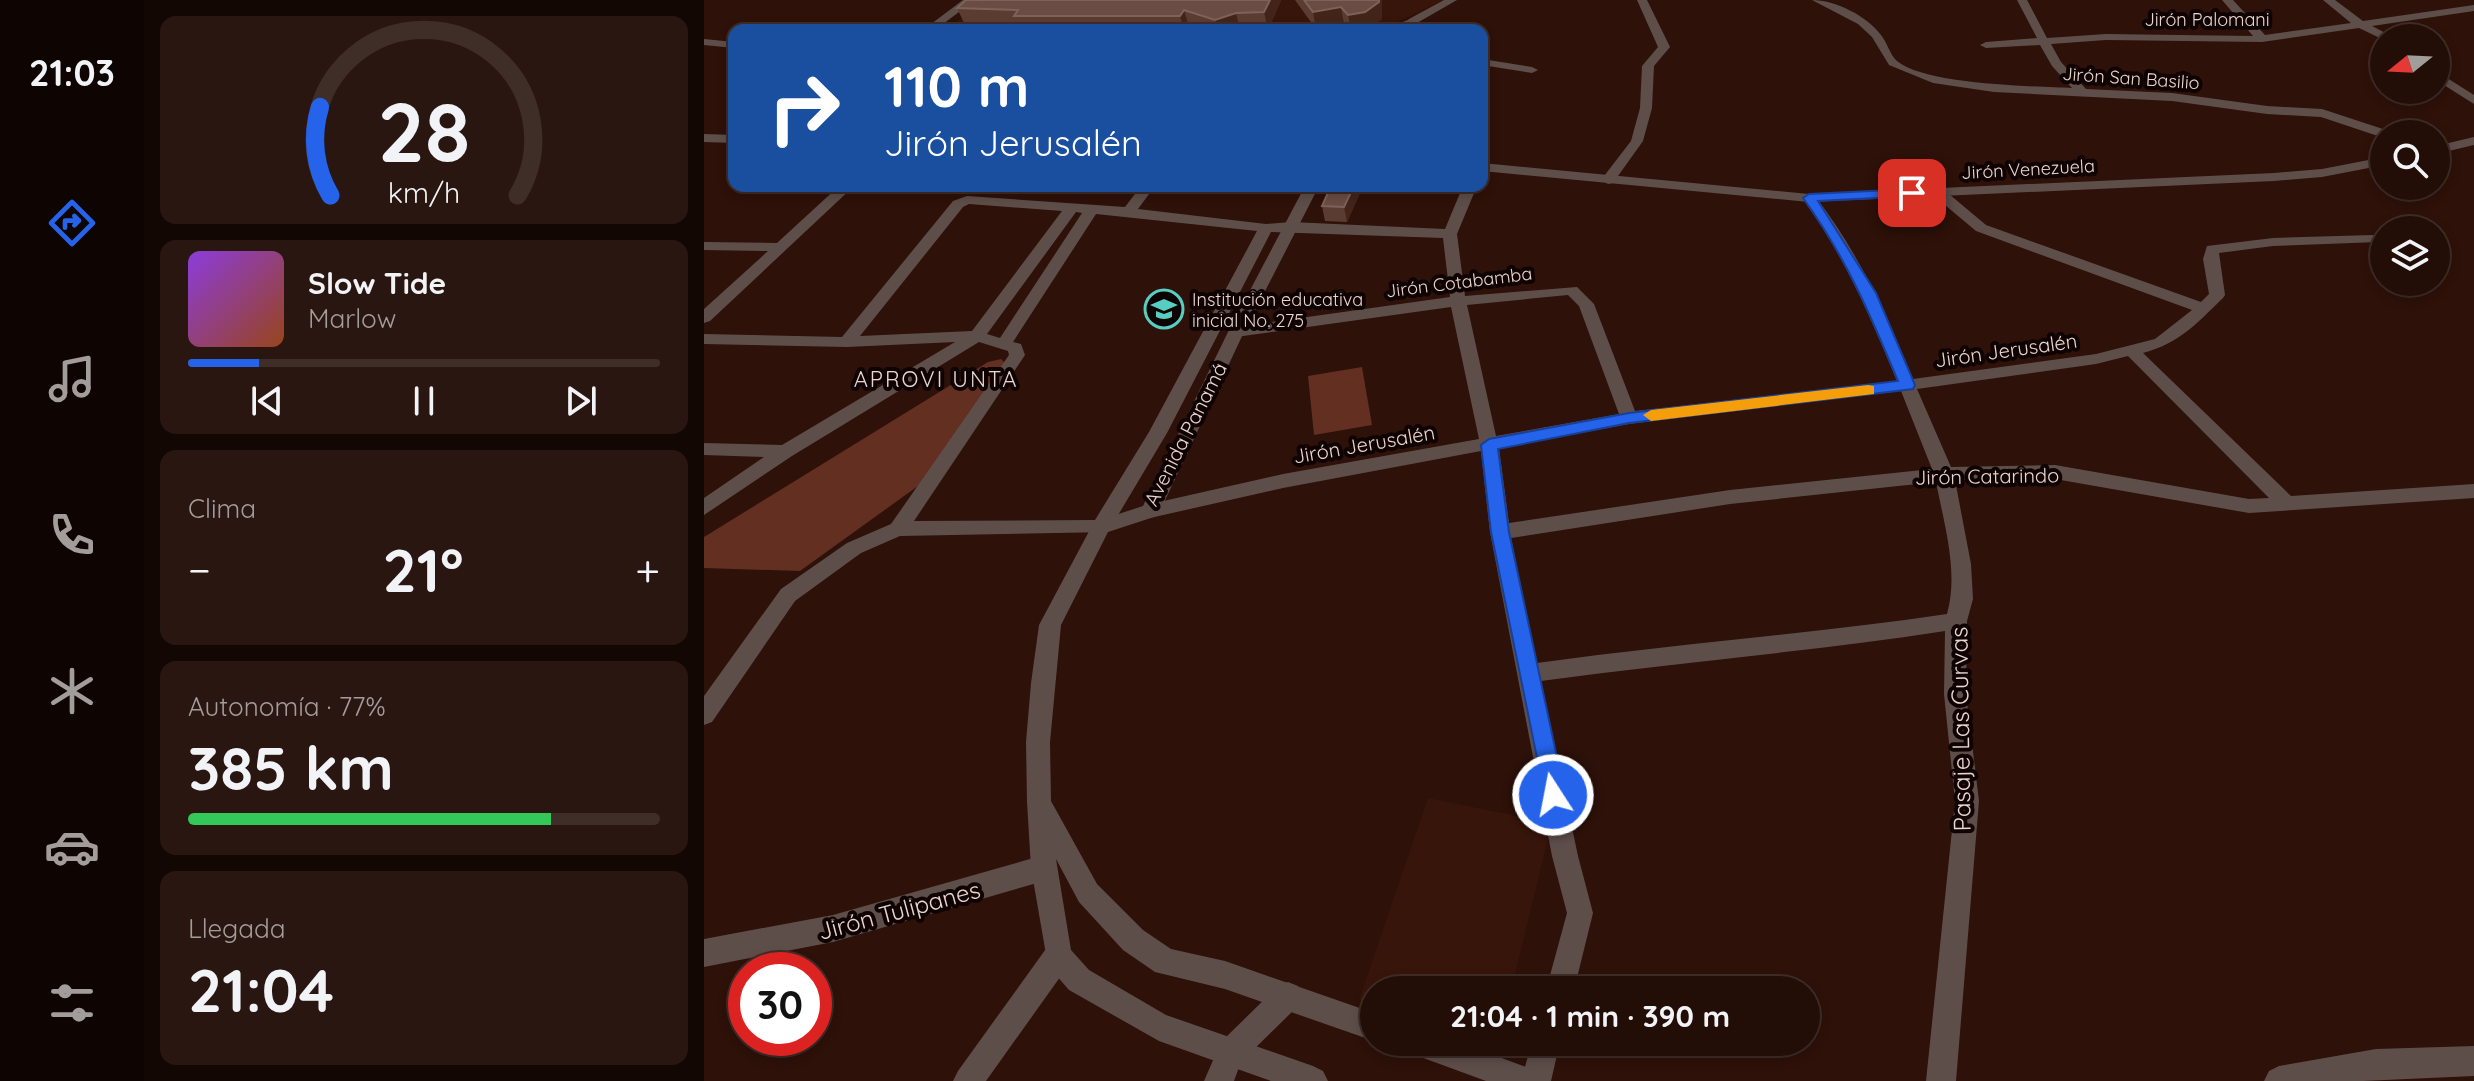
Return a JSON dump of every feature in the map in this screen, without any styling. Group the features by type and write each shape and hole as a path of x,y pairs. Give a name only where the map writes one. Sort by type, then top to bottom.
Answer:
{"street":[{"path":"936,24 970,0"},
{"path":"1413,24 1452,0"},
{"path":"1608,180 1637,141 1646,108 1648,66 1664,47 1642,0"},
{"name":"Jirón San Basilio","path":"1817,0 1862,22 1876,35 1893,63 1933,79 1994,88 2172,97 2252,108 2322,113 2370,129"},
{"path":"2022,0 2056,64 2083,93"},
{"path":"2227,0 2262,39"},
{"path":"2328,0 2370,29"},
{"name":"Jirón Palomani","path":"1986,45 2106,37 2262,39 2474,8"},
{"path":"704,42 728,44"},
{"path":"1488,63 1532,70"},
{"path":"2450,84 2474,100"},
{"path":"704,130 728,131"},
{"path":"704,138 728,139"},
{"path":"2450,147 2474,141"},
{"name":"Jirón Venezuela","path":"1488,168 1809,198 2274,177 2322,173 2370,164"},
{"path":"704,318 841,192"},
{"path":"1129,212 1144,192"},
{"name":"Avenida Panamá","path":"1101,527 1150,511 1236,332 1309,192"},
{"path":"1468,192 1450,234 1458,301 1489,445 1500,532 1565,856 1580,913 1564,976"},
{"path":"1938,192 1981,228 2203,308 2217,295 2210,259 2212,249 2244,243 2370,239"},
{"name":"Pasaje Las Curvas","path":"1809,198 1827,221 1869,293 1944,474 1961,564 1962,599 1956,621 1955,694 1967,801 1941,1081"},
{"path":"847,342 958,204 977,199 1266,228 1291,226 1450,234"},
{"path":"704,508 785,451 977,336 1071,209"},
{"path":"1003,345 1091,210"},
{"name":"Avenida Panamá","path":"1058,956 1044,868 1039,802 1038,742 1050,625 1101,527 1158,433 1266,228"},
{"path":"704,246 782,247"},
{"name":"Jirón Cotabamba","path":"1236,332 1458,301 1572,290 1586,304 1629,418"},
{"name":"Jirón Jerusalén","path":"1150,511 1283,481 1629,418 2096,359 2161,343 2177,333 2203,308"},
{"path":"704,339 847,342 977,336 1015,348 1017,355 898,529"},
{"path":"2132,351 2286,503"},
{"path":"704,449 785,451"},
{"name":"Jirón Catarindo","path":"1500,532 1730,497 1944,474 2055,472 2216,503 2249,506 2474,491"},
{"path":"704,715 788,595 854,548 898,529 1101,527"},
{"path":"1530,673 1654,656 1831,640 1956,621"},
{"name":"Avenida Panamá","path":"1039,802 1088,893 1133,940 1165,962 1225,975 1360,1022"},
{"name":"Jirón Tulipanes","path":"704,953 884,919 1044,868"},
{"path":"968,1081 1058,956 1079,980 1159,1027 1313,1081"},
{"path":"1219,1081 1231,1052 1288,996"},
{"path":"1456,1056 1527,1081"},
{"path":"1536,1081 1542,1056"},
{"path":"2279,1081 2376,1064 2474,1061"}],"shaded area":[{"path":"987,0 1443,0 1393,24 953,24"},
{"path":"1001,359 1006,364 918,486 800,571 704,568 704,537 988,362"},
{"path":"1362,367 1372,425 1314,435 1308,376"},
{"path":"1428,798 1552,823 1514,976 1367,976"}],"building":[{"path":"966,0 1270,0 1264,12 1236,13 1215,20 1184,10 1180,16 1014,16 1018,10 957,8"},
{"path":"1304,0 1379,2 1365,12 1348,15 1341,7 1313,12"},
{"path":"1328,192 1351,192 1344,207 1322,206"}],"slow traffic":[{"path":"1651,415 1868,390"}],"place":[{"name":"Institución educativa inicial No. 275","path":"1164,309"}],"district":[{"name":"APROVI UNTA","path":"936,379"}],"route":[{"path":"1553,795 1500,532 1489,445 1629,418 1907,385 1869,293 1846,251 1809,198 1912,193"}]}
